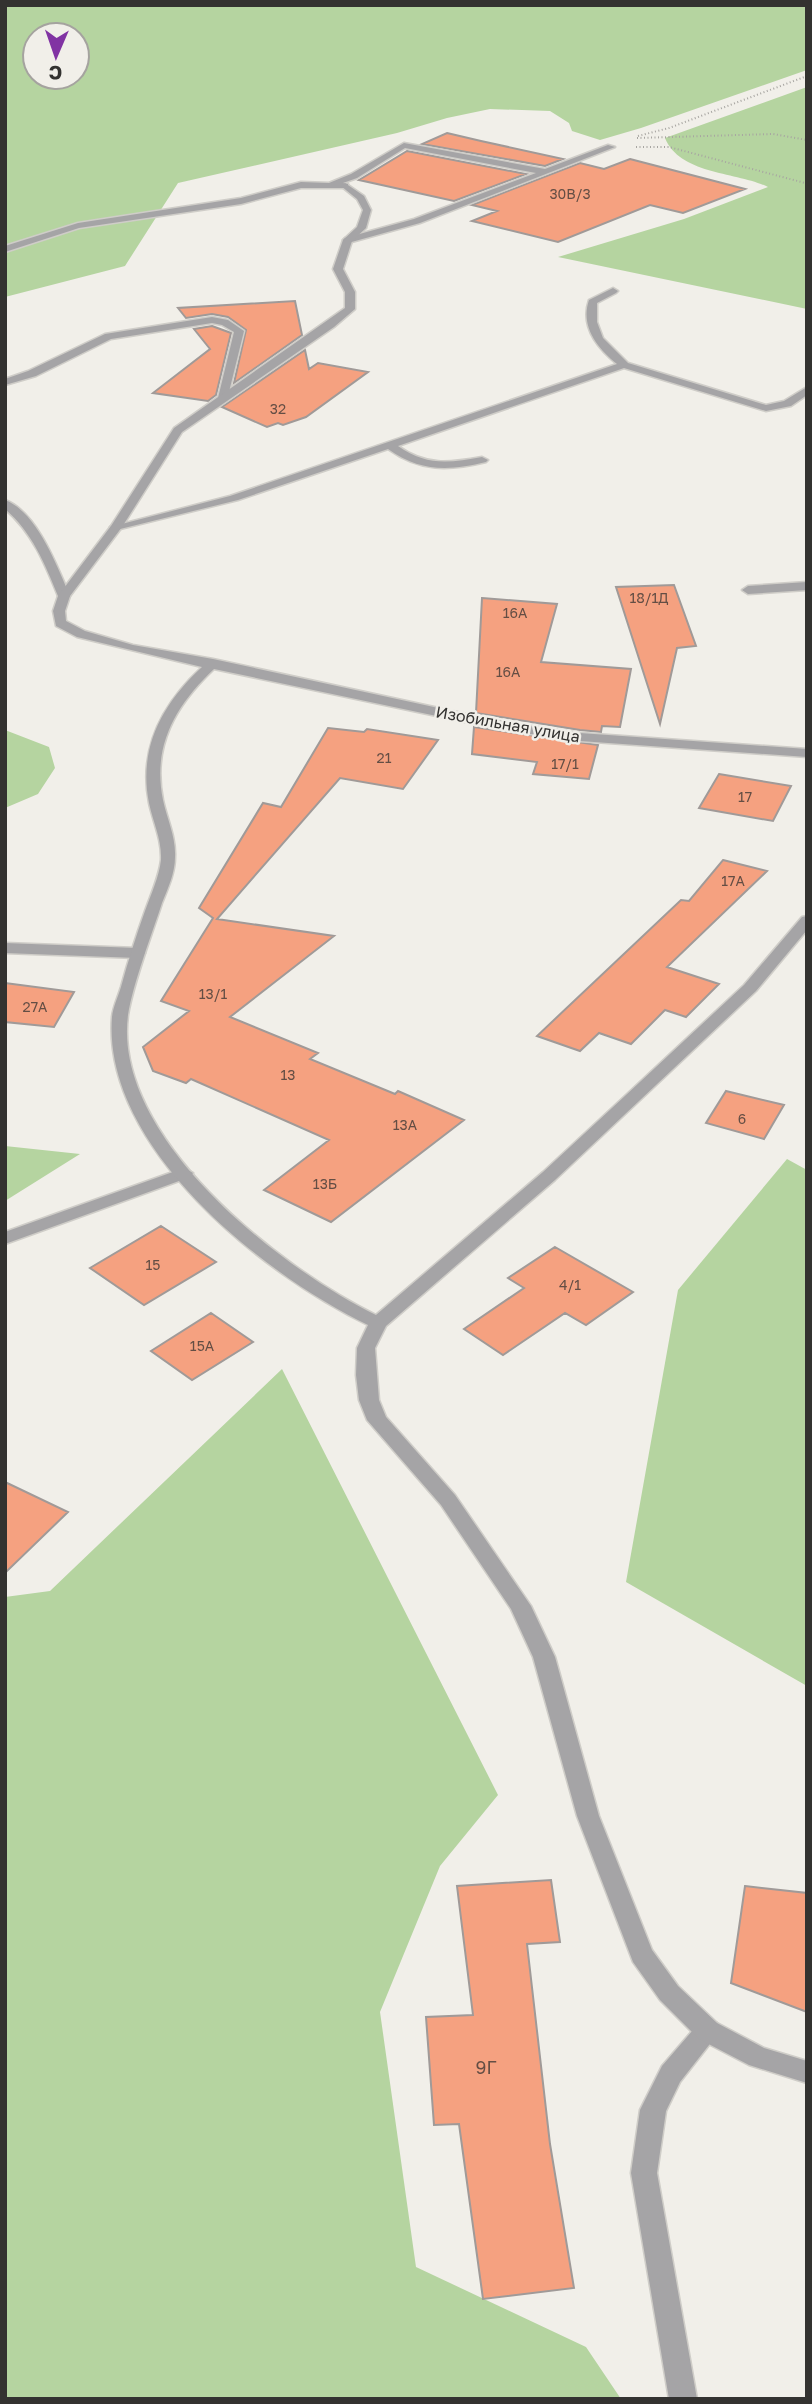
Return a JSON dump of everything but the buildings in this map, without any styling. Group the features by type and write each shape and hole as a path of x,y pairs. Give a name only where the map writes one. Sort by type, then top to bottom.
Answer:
{"street":[{"path":"339,185 404,145 547,172"},
{"path":"348,240 418,221 611,146"},
{"path":"5,249 78,226 218,205 301,185 339,185 361,198 366,211 361,228 348,240 338,269 350,292 350,309 331,325 177,430 116,527 64,596 43,548 20,514 5,503"},
{"path":"613,291 592,302 589,318 598,339 610,354 624,365 766,408 787,404 807,390"},
{"path":"5,382 26,377 92,341 108,336 212,320 225,322 239,331 223,398"},
{"path":"116,527 234,498 624,365"},
{"path":"391,446 410,461 440,468 482,460"},
{"path":"748,590 807,586"},
{"name":"Изобильная улица","path":"64,596 59,611 60,623 82,634 131,648 213,663 503,726 580,737 807,753"},
{"path":"213,663 188,684 164,718 154,748 151,774 168,857 120,1019 122,1056 131,1092 184,1173 225,1218 266,1255 333,1301 378,1323"},
{"path":"807,920 750,988 550,1177 378,1323 366,1348 369,1400 377,1420 448,1500 520,1606 544,1657 588,1816 642,1955 669,1993 708,2031 758,2057 807,2072"},
{"path":"5,948 138,953"},
{"path":"5,1238 184,1173"},
{"path":"683,2399 644,2173 653,2110 670,2074 708,2031"}],"path":[{"path":"807,76 669,128 629,138 773,134 807,139"},
{"path":"611,146 669,148 805,183"}],"green space":[{"path":"5,5 807,5 807,70 600,140 572,131 569,123 550,111 490,109 178,183 125,266 5,297"},
{"path":"807,87 807,309 558,257 684,219 768,187 696,166 673,150 665,138"},
{"path":"5,730 49,747 55,768 38,794 5,808"},
{"path":"5,1146 80,1154 5,1201"},
{"path":"787,1159 807,1170 807,1686 626,1582 678,1290"},
{"path":"282,1369 498,1795 440,1866 380,2012 416,2267 586,2347 621,2399 5,2399 5,1597 50,1591"}]}
